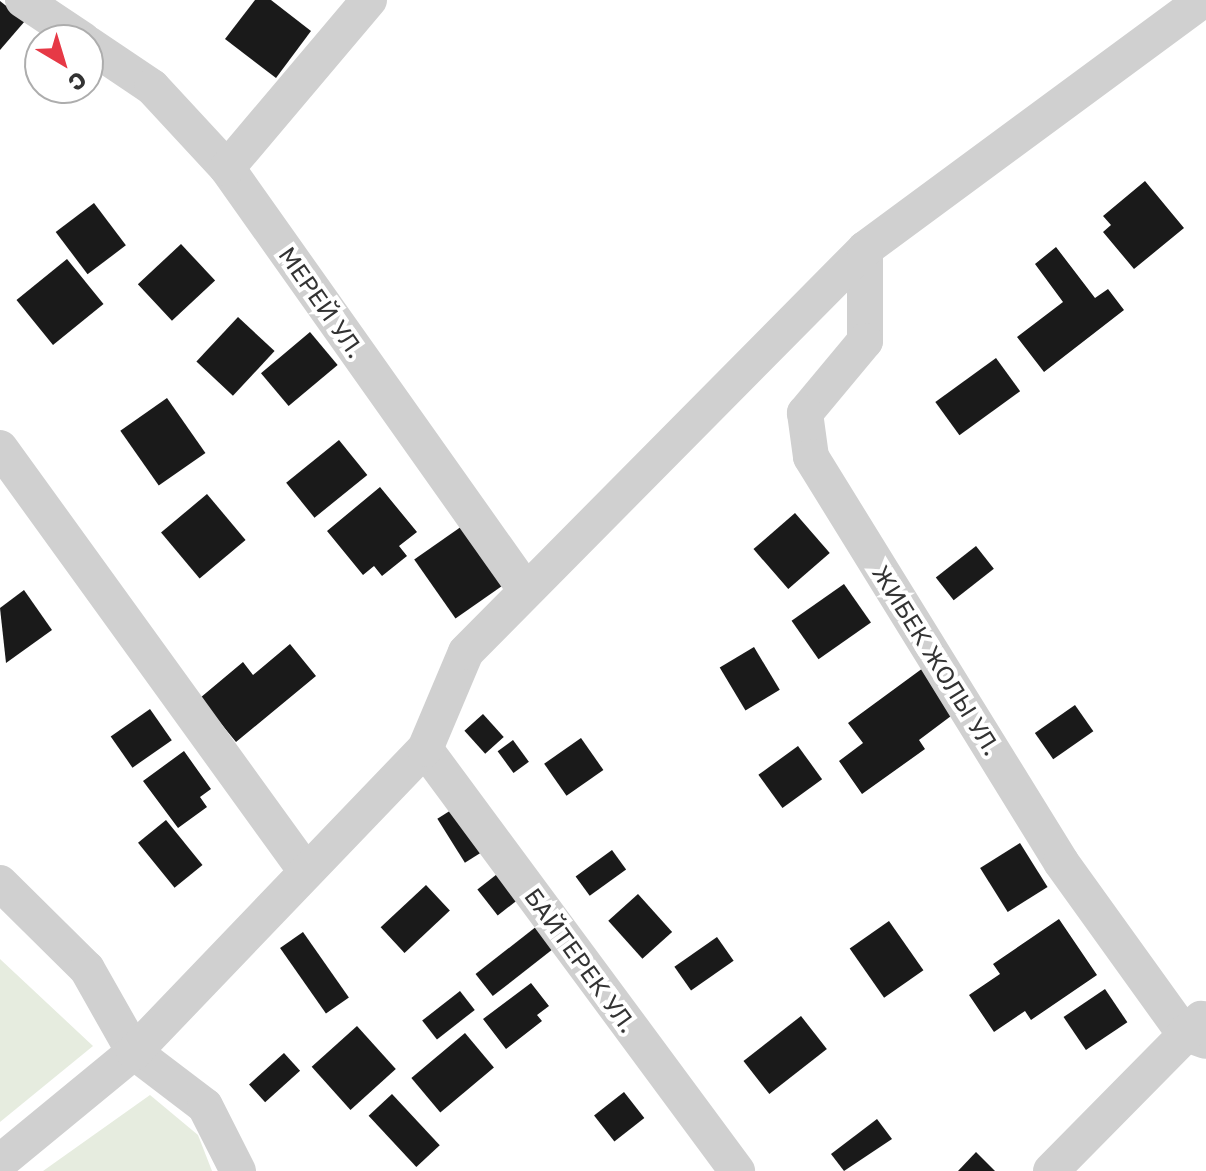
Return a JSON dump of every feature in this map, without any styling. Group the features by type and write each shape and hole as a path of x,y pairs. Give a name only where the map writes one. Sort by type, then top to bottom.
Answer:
{"street":[{"path":"23,0 59,24"},
{"path":"227,168 369,0"},
{"path":"0,1162 134,1052 305,870 425,749 466,652 865,249 1194,3"},
{"name":"МЕРЕЙ УЛ.","path":"104,55 152,87 227,168 525,589"},
{"name":"ЖИБЕК ЖОЛЫ УЛ.","path":"865,249 865,341 805,413 811,457 1061,862 1199,1030"},
{"path":"0,448 305,870"},
{"name":"БАЙТЕРЕК УЛ.","path":"425,749 737,1171"},
{"path":"0,883 87,969 134,1052 205,1106 238,1171"},
{"path":"1051,1171 1199,1030"}],"shaded area":[{"path":"0,959 93,1046 0,1122"},
{"path":"150,1095 198,1135 212,1171 43,1171"}],"building":[{"path":"255,0 271,0 311,31 276,78 225,39"},
{"path":"0,1 25,21 0,50"},
{"path":"1145,181 1184,228 1134,269 1103,232 1111,225 1103,216"},
{"path":"94,203 126,245 88,274 56,232"},
{"path":"181,244 215,281 172,321 138,284"},
{"path":"1056,247 1095,298 1108,289 1124,310 1044,372 1017,337 1063,302 1035,264"},
{"path":"67,259 104,304 53,345 16,300"},
{"path":"238,317 275,351 233,396 196,362"},
{"path":"310,332 338,365 289,406 261,373"},
{"path":"996,358 1020,391 959,435 935,402"},
{"path":"167,398 205,453 159,486 120,431"},
{"path":"339,440 367,475 314,518 286,483"},
{"path":"380,487 417,532 399,546 407,556 382,576 374,566 363,575 327,531"},
{"path":"207,494 246,540 200,579 161,533"},
{"path":"795,513 830,553 788,589 753,549"},
{"path":"465,524 506,583 456,619 414,560"},
{"path":"976,546 994,569 954,600 936,577"},
{"path":"844,584 871,623 819,659 792,621"},
{"path":"24,590 52,630 6,663 0,608"},
{"path":"290,644 316,676 236,742 200,698 243,662 253,675"},
{"path":"754,647 780,690 745,710 720,668"},
{"path":"923,668 955,713 919,740 925,749 862,794 839,761 863,743 848,723"},
{"path":"1075,705 1093,731 1053,759 1035,733"},
{"path":"150,709 172,740 132,768 111,737"},
{"path":"483,714 504,737 485,754 464,731"},
{"path":"581,738 603,770 567,796 544,764"},
{"path":"513,740 529,762 513,773 498,751"},
{"path":"798,746 822,779 782,808 758,775"},
{"path":"184,751 211,789 200,797 207,807 178,828 143,781"},
{"path":"456,807 484,851 465,863 437,819"},
{"path":"166,820 203,865 175,888 138,843"},
{"path":"1020,843 1048,887 1008,912 980,868"},
{"path":"612,850 626,869 590,896 576,876"},
{"path":"501,871 521,897 498,915 477,889"},
{"path":"426,885 450,911 405,953 381,927"},
{"path":"638,894 672,932 642,959 608,921"},
{"path":"1059,919 1097,975 1031,1020 1025,1011 994,1032 969,995 1000,974 993,964"},
{"path":"889,921 923,970 884,998 850,949"},
{"path":"537,926 554,948 493,996 476,974"},
{"path":"303,932 349,998 326,1014 280,948"},
{"path":"717,937 734,961 691,991 674,967"},
{"path":"531,983 549,1006 537,1015 542,1021 506,1049 483,1019"},
{"path":"1105,989 1127,1022 1086,1050 1064,1017"},
{"path":"460,991 475,1010 437,1039 422,1021"},
{"path":"801,1016 827,1049 769,1094 743,1061"},
{"path":"357,1026 396,1069 350,1110 312,1067"},
{"path":"465,1033 494,1067 440,1112 411,1078"},
{"path":"284,1053 300,1071 265,1102 249,1084"},
{"path":"624,1092 644,1118 614,1141 594,1115"},
{"path":"392,1094 440,1145 416,1167 369,1116"},
{"path":"877,1119 892,1139 844,1171 831,1154"},
{"path":"976,1152 995,1171 958,1171"}]}
